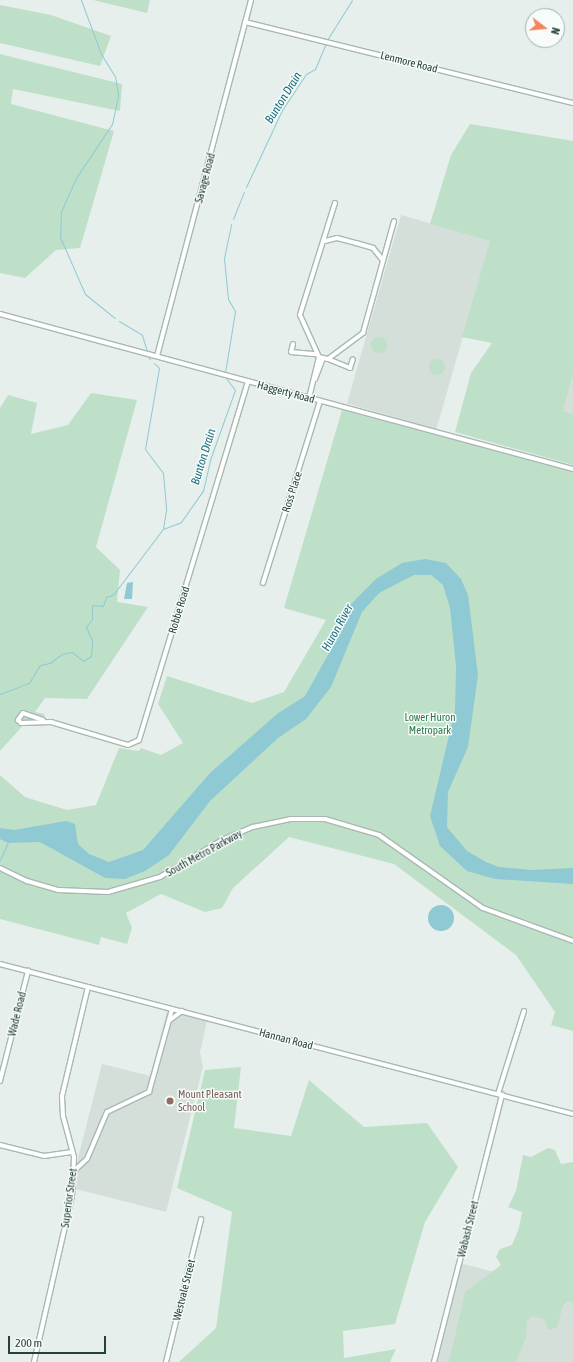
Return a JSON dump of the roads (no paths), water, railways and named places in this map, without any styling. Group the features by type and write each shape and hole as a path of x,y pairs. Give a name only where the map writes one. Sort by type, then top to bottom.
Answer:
{"street":[{"name":"Savage Road","path":"157,356 251,0"},
{"name":"Lenmore Road","path":"245,22 573,103"},
{"path":"322,357 300,314 316,258 325,241 335,202"},
{"path":"309,398 322,357 364,331 382,272 382,259 394,221"},
{"path":"325,241 337,238 373,248 382,259"},
{"name":"Haggerty Road","path":"0,314 573,469"},
{"path":"293,344 291,352 322,357 350,368 353,359"},
{"name":"Robbe Road","path":"43,720 22,723 18,720 23,713 128,745 139,740 248,381"},
{"name":"Ross Place","path":"263,583 320,401"},
{"name":"South Metro Parkway","path":"0,868 27,881 58,890 108,892 160,877 222,840 252,827 290,819 325,820 379,835 483,908 573,941"},
{"name":"Hannan Road","path":"0,964 573,1114"},
{"name":"Wade Road","path":"0,1081 28,971"},
{"name":"Superior Street","path":"34,1362 70,1211 75,1170 62,1096 88,987"},
{"path":"75,1170 87,1159 104,1115 149,1092 172,1009"},
{"name":"Wabash Street","path":"434,1362 500,1095 524,1011"},
{"path":"170,1020 182,1012"},
{"path":"0,1145 44,1156 72,1152"},
{"name":"Westvale Street","path":"166,1362 201,1219"}],"water":[{"path":"425,559 446,563 461,579 468,595 478,675 468,747 448,792 447,827 467,851 486,862 499,867 532,870 573,868 573,884 495,879 467,871 440,846 430,816 455,710 456,666 450,608 443,585 431,575 414,575 379,593 362,612 331,687 306,719 278,738 210,801 169,855 145,871 125,879 105,878 40,842 8,843 0,839 0,828 14,830 66,821 75,824 78,844 89,854 109,862 143,850 210,773 277,714 305,696 338,637 347,608 376,579 402,563"},
{"path":"133,582 132,599 124,599 127,583"},
{"path":"441,905 450,909 454,918 450,927 441,931 432,927 428,918 432,909"}],"waterway":[{"path":"81,0 101,54 115,76 118,96 112,124 76,178 61,211 60,237 85,294 115,318"},
{"name":"Bunton Drain","path":"327,40 352,0"},
{"name":"Bunton Drain","path":"246,187 282,110 306,74 315,69 326,43"},
{"name":"Bunton Drain","path":"233,219 244,192"},
{"name":"Bunton Drain","path":"225,373 235,311 228,299 224,258 231,224"},
{"path":"119,321 142,335 147,351"},
{"path":"154,363 159,368 145,449 163,473 166,510 163,528"},
{"name":"Bunton Drain","path":"0,694 29,683 40,665 50,663 62,654 72,652 83,661 91,656 92,640 86,627 92,619 92,605 103,606 106,597 113,595 163,529 181,522 203,491 211,457 235,390 226,378"},
{"path":"0,860 8,842"}],"place":[{"name":"Mount Pleasant School","path":"170,1101"}],"water label":[{"name":"Huron River","path":"338,628"}],"park label":[{"name":"Lower Huron Metropark","path":"430,724"}]}
